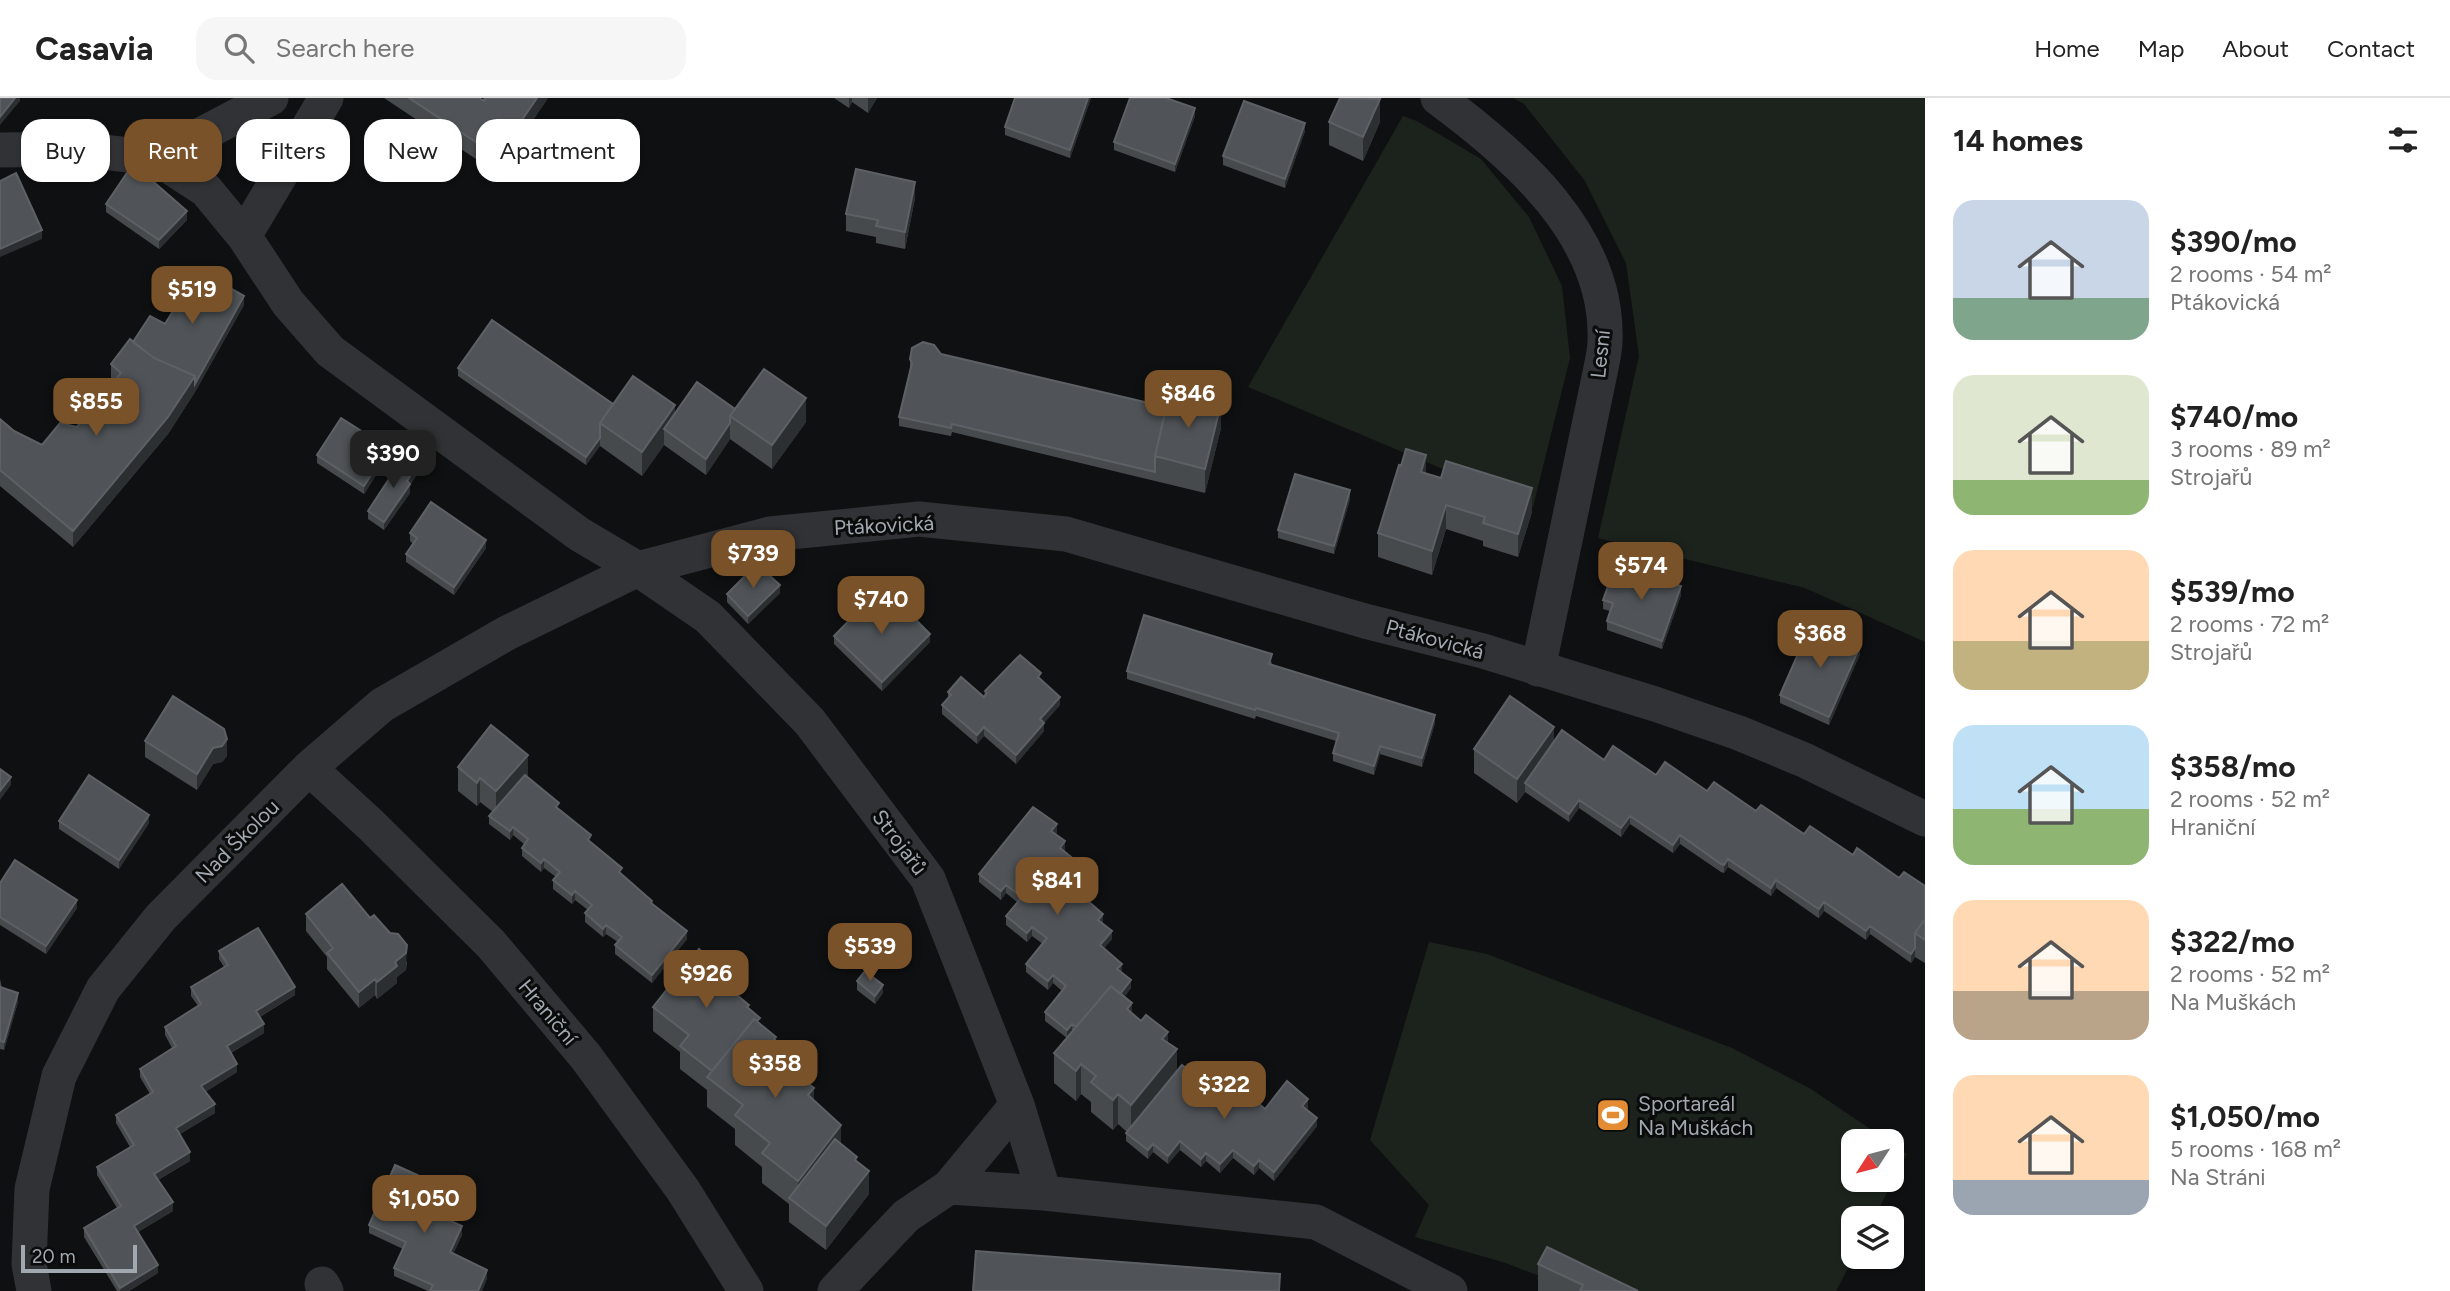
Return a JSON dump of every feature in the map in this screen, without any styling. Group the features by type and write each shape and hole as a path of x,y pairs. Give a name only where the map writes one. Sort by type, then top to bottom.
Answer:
{"street":[{"path":"222,124 271,98"},
{"path":"244,236 327,98"},
{"name":"Lesní","path":"1438,98 1492,138 1558,207 1580,242 1594,277 1603,311 1605,342 1600,373 1538,668"},
{"path":"0,150 74,149 124,154"},
{"path":"194,182 206,190 244,236 288,303 330,351 579,534 638,569"},
{"name":"Ptákovická","path":"638,569 770,534 919,519 1066,534 1364,621 1483,651 1739,733 1804,760 1925,819"},
{"name":"Nad Školou","path":"21,1276 32,1189 59,1076 103,989 161,917 309,768 382,705 507,633 638,569"},
{"name":"Strojařů","path":"638,569 708,617 810,722 929,879 1017,1105 1044,1193"},
{"name":"Hraniční","path":"309,768 371,825 491,944 586,1058 683,1191 746,1291"},
{"path":"835,1291 906,1216 949,1187 1017,1105"},
{"path":"949,1187 1044,1193 1316,1222 1450,1291"}],"shaded area":[{"path":"1513,98 1925,98 1925,642 1805,588 1598,538 1639,356 1626,263 1585,181 1524,104"},
{"path":"1403,116 1417,121 1481,159 1529,217 1562,286 1570,358 1533,507 1248,387"},
{"name":"Sportareál Na Muškách","path":"1429,942 1487,954 1732,1048 1811,1089 1870,1129 1841,1129 1841,1192 1887,1192 1880,1206 1841,1206 1841,1269 1848,1269 1836,1291 1577,1291 1506,1263 1415,1237 1429,1205 1370,1140"}],"building":[{"path":"0,98 15,98 0,117"},
{"path":"409,98 479,98 484,101 486,98 537,98 523,119 476,119 476,142 462,133 462,119 441,119"},
{"path":"1015,98 1088,98 1070,150 1005,127"},
{"path":"1130,98 1166,98 1195,108 1175,164 1114,142"},
{"path":"1340,98 1380,99 1363,137 1329,122"},
{"path":"1244,101 1305,123 1285,179 1223,156"},
{"path":"856,169 915,182 905,232 876,226 878,220 846,214"},
{"path":"16,173 42,230 0,249 0,181"},
{"path":"124,177 124,182 154,182 187,211 159,240 106,204"},
{"path":"198,270 244,296 195,384 195,376 154,358 133,342 150,316 165,324"},
{"path":"492,320 613,404 600,423 600,438 586,457 458,368"},
{"path":"130,339 154,358 195,376 168,417 73,531 0,470 0,419 14,431 42,445 60,423 77,427 121,373 111,364"},
{"path":"923,342 934,345 941,354 1166,407 1155,456 1155,472 952,424 951,428 899,417 912,363 912,348"},
{"path":"764,369 806,398 772,445 730,416"},
{"path":"633,376 675,405 642,452 600,423"},
{"path":"697,382 735,409 730,416 730,423 706,459 664,429"},
{"path":"1170,392 1221,404 1205,469 1155,456"},
{"path":"341,418 382,444 376,453 382,458 364,486 317,455"},
{"path":"1406,449 1426,455 1421,472 1441,478 1446,461 1532,488 1518,534 1483,523 1485,517 1446,505 1432,551 1378,533"},
{"path":"404,456 418,464 407,481 410,484 384,522 368,511"},
{"path":"1295,474 1350,490 1334,546 1278,530"},
{"path":"431,502 486,540 454,587 406,554 417,538 410,533"},
{"path":"757,564 780,585 748,616 727,594"},
{"path":"1616,564 1681,586 1662,641 1607,621 1613,603 1603,600"},
{"path":"878,591 908,620 912,616 930,634 882,682 834,636"},
{"path":"1144,615 1272,654 1269,664 1435,715 1422,758 1380,746 1374,766 1333,753 1339,733 1127,671"},
{"path":"1811,624 1860,646 1829,717 1780,695"},
{"path":"1020,655 1041,673 1038,677 1060,697 1040,719 1044,723 1016,755 984,727 977,735 942,705 951,695 948,692 961,677 984,697 987,693 985,691"},
{"path":"173,696 224,729 227,739 222,746 213,748 197,774 145,741"},
{"path":"1510,696 1554,727 1517,779 1474,749"},
{"path":"491,725 528,755 496,791 480,778 477,783 458,767"},
{"path":"1562,730 1604,760 1613,746 1656,775 1665,762 1707,791 1714,782 1756,811 1761,805 1804,834 1810,826 1853,855 1857,848 1899,878 1904,872 1925,886 1925,919 1915,933 1915,948 1911,954 1870,926 1866,931 1824,902 1819,909 1776,880 1771,888 1728,859 1724,865 1721,864 1680,835 1673,845 1630,816 1621,828 1579,800 1569,814 1525,783"},
{"path":"0,769 11,777 0,791"},
{"path":"89,775 149,815 119,860 59,821"},
{"path":"525,775 559,803 556,807 591,835 588,840 622,868 619,872 652,901 651,903 687,931 652,975 615,945 622,937 606,925 603,929 585,913 592,905 575,891 572,895 553,880 560,872 544,859 541,863 522,848 528,839 513,827 510,831 489,816"},
{"path":"1033,807 1057,824 1051,831 1065,841 1060,848 1082,866 1077,872 1091,883 1081,895 1103,914 1098,920 1112,931 1100,945 1122,964 1117,969 1131,980 1120,994 1111,986 1076,1027 1072,1024 1067,1030 1045,1012 1066,986 1053,975 1048,981 1026,964 1047,938 1032,927 1027,933 1006,916 1022,897 1006,885 1001,891 979,874"},
{"path":"15,860 77,900 46,946 0,917 0,883"},
{"path":"342,884 370,918 374,915 390,933 398,934 407,945 406,953 395,962 397,966 359,992 327,953 333,948 306,914"},
{"path":"1925,919 1925,940 1915,933"},
{"path":"258,928 295,987 256,1011 264,1024 227,1046 237,1064 201,1086 215,1104 176,1128 190,1152 154,1174 173,1202 134,1226 158,1265 120,1288 84,1228 121,1206 97,1167 134,1145 116,1115 153,1092 140,1069 176,1046 165,1027 201,1004 191,987 228,965 219,951"},
{"path":"699,949 733,979 727,987 760,1018 757,1021 754,1019 712,1071 680,1046 689,1035 653,1007"},
{"path":"865,971 883,985 875,996 857,981"},
{"path":"1111,986 1132,1003 1127,1009 1141,1021 1146,1015 1168,1032 1162,1039 1177,1049 1131,1105 1118,1094 1113,1100 1091,1082 1096,1076 1081,1064 1076,1071 1054,1053"},
{"path":"0,987 18,993 4,1042 0,1041"},
{"path":"754,1019 776,1037 774,1039 787,1050 781,1057 814,1088 808,1095 841,1125 798,1181 762,1153 770,1143 735,1115 743,1105 707,1077"},
{"path":"1182,1065 1204,1082 1199,1088 1212,1100 1234,1074 1256,1091 1251,1097 1265,1109 1287,1081 1308,1099 1302,1106 1317,1118 1274,1172 1259,1160 1254,1166 1233,1150 1220,1164 1206,1153 1201,1159 1180,1141 1168,1156 1153,1144 1148,1150 1126,1133"},
{"path":"835,1139 869,1171 826,1226 789,1198"},
{"path":"395,1165 435,1183 424,1209 462,1226 450,1252 487,1270 478,1291 430,1291 433,1285 394,1268 406,1242 369,1225"},
{"path":"1547,1247 1638,1291 1580,1291 1583,1285 1538,1264"},
{"path":"976,1251 1280,1274 1279,1291 973,1291"}],"place":[{"name":"Sportareál Na Muškách","path":"1613,1115"}]}
